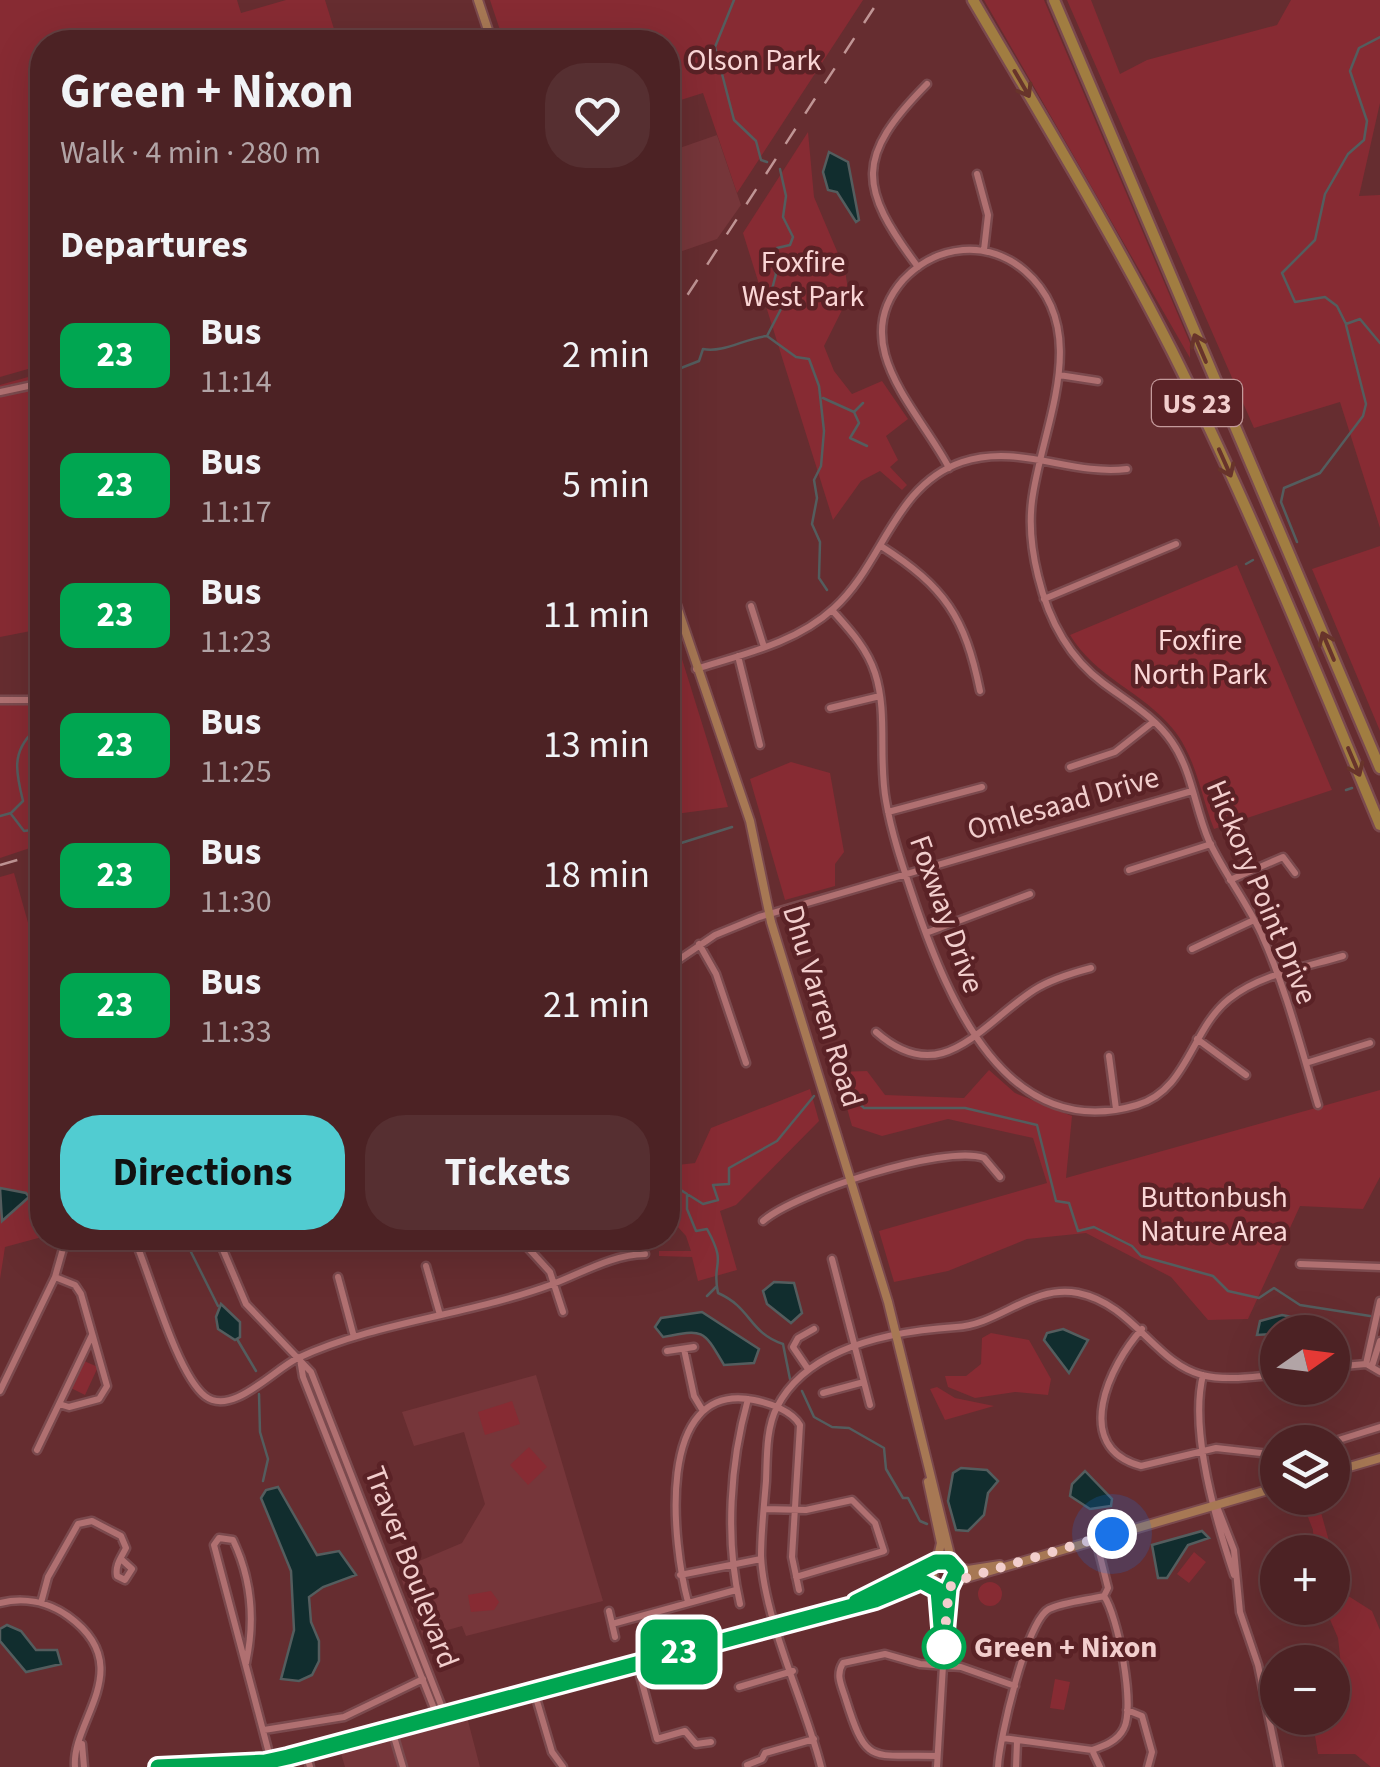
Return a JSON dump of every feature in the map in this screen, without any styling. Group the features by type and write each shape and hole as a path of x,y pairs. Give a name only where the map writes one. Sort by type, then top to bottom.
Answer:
{"highway":[{"name":"US 23","path":"973,0 1100,217 1172,352 1262,549 1380,826"},
{"name":"US 23","path":"1054,0 1380,768"}],"main road":[{"path":"478,0 488,30"},
{"name":"Dhu Varren Road","path":"680,618 750,821 770,913 898,1335 954,1565 954,1583"},
{"name":"Dhu Varren Road","path":"925,1448 940,1543 934,1564 935,1585"},
{"path":"1350,1467 1380,1458"},
{"path":"158,1767 267,1763 888,1596 916,1582 954,1583 1260,1492"},
{"path":"848,1606 934,1564 968,1570 1024,1561"}],"street":[{"path":"918,266 882,216 873,174 884,132 926,84"},
{"path":"949,468 893,380 882,349 889,301 918,266 949,252 984,250 988,215 976,174"},
{"name":"Hickory Point Drive","path":"984,250 1018,266 1042,291 1058,333 1059,375 1039,459 1031,534 1044,599 1061,636 1080,662 1153,722 1178,751 1211,844 1254,920 1278,976 1318,1105"},
{"path":"1059,375 1098,381"},
{"path":"0,392 30,386"},
{"path":"696,669 797,634 832,610 881,546 906,502 949,468 997,455 1039,459 1092,471 1127,470"},
{"path":"1044,599 1176,544"},
{"path":"881,546 926,577 949,603 965,631 980,691"},
{"path":"751,606 764,648"},
{"name":"Foxway Drive","path":"832,610 868,657 880,696 888,812 941,979 974,1037 998,1066 1036,1094 1073,1106 1116,1109 1138,1104 1164,1091 1230,998 1278,976 1343,956"},
{"path":"738,656 760,744"},
{"path":"830,708 880,696"},
{"path":"0,700 30,700"},
{"path":"1070,767 1116,752 1153,722"},
{"path":"888,812 982,787"},
{"name":"Omlesaad Drive","path":"680,957 699,944 770,913 1192,791"},
{"path":"1129,870 1211,844"},
{"path":"1230,880 1284,857 1294,873"},
{"path":"926,934 1030,894"},
{"path":"1192,950 1254,920"},
{"path":"699,944 716,974 746,1063"},
{"path":"876,1032 902,1050 927,1056 948,1053 1037,988 1092,968"},
{"path":"1198,1038 1246,1076"},
{"path":"1306,1063 1370,1043"},
{"path":"1110,1056 1116,1109"},
{"path":"763,1221 790,1202 959,1152 986,1160 1000,1177"},
{"path":"0,1391 4,1373 55,1277 63,1250"},
{"path":"139,1250 168,1327 205,1396 230,1400 300,1358 354,1338 555,1283 615,1257 646,1254"},
{"name":"Traver Boulevard","path":"222,1250 246,1304 311,1372 441,1705 438,1716"},
{"path":"531,1250 555,1283 563,1312"},
{"path":"832,1259 870,1404"},
{"path":"1305,1260 1380,1267"},
{"path":"426,1266 440,1316"},
{"path":"55,1277 75,1285 106,1374 105,1394 79,1406 58,1404"},
{"path":"338,1277 354,1338"},
{"path":"821,1767 776,1626 761,1558 768,1439 776,1408 808,1369 826,1357 898,1335 962,1327 1026,1299 1059,1292 1092,1297 1142,1328 1171,1358 1202,1376 1260,1374"},
{"path":"1369,1365 1379,1335 1380,1300"},
{"path":"1142,1328 1128,1346 1104,1398 1102,1433 1119,1456 1141,1466 1204,1451 1233,1448 1260,1452"},
{"path":"808,1369 793,1344 814,1329"},
{"path":"37,1450 92,1334"},
{"path":"667,1352 694,1347"},
{"path":"684,1348 694,1396 703,1411"},
{"name":"Traver Boulevard","path":"300,1358 303,1378 438,1716"},
{"path":"1350,1366 1369,1365 1380,1372"},
{"path":"1202,1376 1196,1418 1239,1591 1242,1622 1258,1665 1279,1767"},
{"path":"823,1393 864,1382"},
{"path":"740,1604 732,1562 740,1428 748,1399"},
{"path":"688,1602 675,1549 684,1435 703,1411 748,1399 796,1417 800,1425 792,1557 799,1590"},
{"path":"1350,1437 1380,1428"},
{"path":"764,1509 794,1510 852,1500 875,1524 884,1551 796,1577"},
{"path":"42,1602 48,1577 78,1524 92,1521 121,1536 126,1548 121,1559"},
{"path":"246,1663 254,1625 252,1605 233,1540 218,1538 214,1545 264,1730 267,1763"},
{"path":"1003,1738 1092,1750 1120,1734 1126,1710 1117,1629 1104,1596 1108,1588 1096,1540"},
{"path":"680,1575 761,1558"},
{"path":"937,1767 943,1652 954,1583"},
{"path":"935,1585 943,1652"},
{"path":"612,1624 737,1590"},
{"path":"998,1767 1015,1686 1041,1616 1049,1609 1104,1596"},
{"path":"0,1604 42,1602 77,1624 96,1656 100,1688 82,1742 74,1754 76,1767"},
{"path":"608,1611 616,1637"},
{"path":"937,1756 878,1754 864,1748 856,1735 838,1674 848,1660 874,1654 962,1667 1015,1686"},
{"path":"637,1664 657,1738 685,1732 696,1744 711,1742"},
{"path":"739,1687 793,1671"},
{"path":"264,1730 344,1717 430,1676"},
{"path":"534,1691 552,1752 564,1767"},
{"path":"1126,1710 1142,1716 1152,1752 1148,1767"},
{"path":"392,1730 403,1767"},
{"path":"747,1765 762,1759 764,1753 814,1739"},
{"path":"82,1742 84,1767"},
{"path":"1016,1767 1017,1742"},
{"path":"1092,1750 1100,1767"},
{"path":"306,1752 310,1767"}],"shaded area":[{"path":"717,135 741,205 717,239 680,252 680,148"},
{"path":"536,1375 603,1601 466,1636 462,1626 423,1637 398,1570 462,1543 485,1504 464,1432 414,1446 402,1412"},
{"path":"467,1717 480,1767 345,1767 339,1747"}],"green space":[{"path":"0,0 237,0 241,13 286,0 325,0 334,30 30,30 30,368 0,377"},
{"name":"Olson Park","path":"490,0 863,0 737,193 703,93 680,100 680,30 500,30"},
{"path":"984,0 1044,0 1190,343 1190,358"},
{"path":"1067,0 1091,0 1120,74 1147,60 1277,25 1291,0 1380,0 1380,103 1359,196 1380,195 1380,528 1340,402 1254,428"},
{"name":"Foxfire West Park","path":"808,132 814,197 845,270 849,296 824,346 834,371 852,394 882,381 908,419 886,436 898,460 890,467 907,485 902,490 880,471 861,481 833,520 743,233"},
{"path":"30,376 30,631 0,637 0,385"},
{"path":"1380,546 1380,731 1312,569"},
{"name":"Foxfire North Park","path":"1237,565 1332,790 1214,829 1193,764 1173,729 1092,662 1070,635"},
{"path":"680,653 728,807 680,813"},
{"path":"0,703 30,703 30,848 0,858"},
{"path":"791,762 830,773 844,852 835,864 835,886 785,900 750,779"},
{"path":"14,873 30,930 30,1240 5,1247 0,1279 0,877"},
{"name":"Buttonbush Nature Area","path":"989,1070 1015,1093 1072,1116 1066,1178 1380,1090 1380,1177 1363,1209 1300,1206 1248,1319 1208,1320 1171,1277 1086,1233 1027,1239 948,1271 894,1282 879,1231 1047,1183 1033,1138 948,1119 882,1136 852,1126 837,1072 867,1071 885,1095 964,1098"},
{"path":"810,1089 819,1121 736,1205 720,1211 737,1270 698,1281 692,1257 659,1256 659,1251 691,1251 680,1229 680,1165 695,1163 711,1128"},
{"path":"991,1333 1029,1340 1051,1379 1048,1395 1015,1392 975,1398 948,1387 945,1376 966,1376 981,1364 982,1338"},
{"path":"84,1361 98,1367 85,1395 71,1388"},
{"path":"937,1387 955,1398 994,1406 945,1420 930,1389"},
{"path":"512,1401 520,1424 485,1435 478,1412"},
{"path":"529,1447 547,1467 528,1485 510,1465"},
{"path":"1307,1515 1322,1515 1327,1535 1313,1535"},
{"path":"1194,1552 1206,1562 1189,1583 1177,1574"},
{"path":"990,1582 999,1585 999,1603 990,1606 981,1603 978,1594 981,1585"},
{"path":"491,1591 499,1602 494,1610 471,1612 468,1595"},
{"path":"1350,1597 1372,1611 1380,1630 1380,1767 1371,1767 1355,1754 1318,1754 1315,1735 1350,1735 1350,1645 1339,1645 1332,1625 1350,1625"},
{"path":"1055,1679 1070,1682 1064,1710 1050,1708"}],"water":[{"path":"829,152 848,162 859,220 856,222 837,192 828,190 823,172"},
{"path":"0,1188 29,1197 2,1221"},
{"path":"774,1282 794,1283 802,1313 791,1323 767,1304 763,1291"},
{"path":"221,1304 240,1322 240,1337 235,1340 218,1329 216,1317"},
{"path":"702,1312 759,1349 754,1363 724,1365 701,1335 663,1337 655,1327 661,1318"},
{"path":"1063,1329 1088,1340 1069,1373 1044,1340 1047,1333"},
{"path":"961,1468 987,1470 998,1481 988,1493 984,1515 968,1531 956,1530 948,1501 953,1473"},
{"path":"1085,1471 1112,1499 1111,1506 1090,1509 1070,1496 1072,1484"},
{"path":"278,1487 317,1555 339,1551 356,1575 323,1587 309,1597 311,1622 319,1641 319,1661 312,1675 299,1681 281,1679 294,1630 291,1571 261,1498 266,1490"},
{"path":"1202,1531 1209,1538 1188,1545 1167,1578 1158,1578 1152,1545"},
{"path":"7,1625 21,1631 36,1650 57,1650 61,1664 26,1672 0,1641 0,1629"}],"waterway":[{"path":"734,0 715,47 734,120 756,141 761,160 767,162"},
{"path":"1380,37 1359,48 1350,71 1367,121 1364,140 1348,154 1325,194 1315,240 1282,273 1295,302 1325,297 1337,306 1346,324 1360,319 1380,343"},
{"path":"680,368 699,361 703,349 767,336 782,307 771,293 776,274 771,259 777,248 790,245 793,237 783,217 786,196 780,169"},
{"path":"1297,542 1281,502 1284,488 1320,473 1363,416 1366,404 1346,325"},
{"path":"767,336 796,357 809,359 819,386 824,431 821,466 814,480 817,498 812,524 820,542 819,578 827,590"},
{"path":"823,398 854,412 863,403"},
{"path":"854,412 859,423 850,438 867,446"},
{"path":"1246,564 1253,560"},
{"path":"0,816 11,813 23,801 17,772 19,755 30,736"},
{"path":"1346,790 1352,788"},
{"path":"11,814 24,831 30,830"},
{"path":"680,843 732,827"},
{"path":"680,1190 703,1204 718,1200 713,1185 729,1184 729,1168 777,1141 814,1096"},
{"path":"854,1099 864,1108 965,1108 1037,1125 1056,1201 1069,1203 1078,1231 1094,1227 1132,1246 1141,1256 1213,1276 1228,1291 1259,1298 1274,1288 1300,1305 1370,1316"},
{"path":"687,1194 687,1209 696,1231 707,1229 717,1250 718,1293 738,1306 763,1333 783,1344 790,1379"},
{"path":"190,1250 218,1306"},
{"path":"707,1296 716,1287"},
{"path":"237,1339 256,1371"},
{"path":"802,1391 814,1417 832,1427 849,1428 884,1448 886,1469 920,1521 927,1524"},
{"path":"259,1394 260,1432 268,1459 263,1481"}],"railway":[{"path":"680,307 879,0"},
{"path":"0,865 30,856"}],"bus line":[{"name":"23","path":"158,1767 192,1762 265,1762 288,1757 875,1600 921,1581 934,1584 938,1590 943,1652 949,1588 957,1579 957,1571 949,1562 936,1562 856,1602"}],"place":[{"name":"Green + Nixon","path":"944,1647"}],"route":[{"path":"944,1647 943,1652 949,1588 956,1581 1112,1534"}]}
